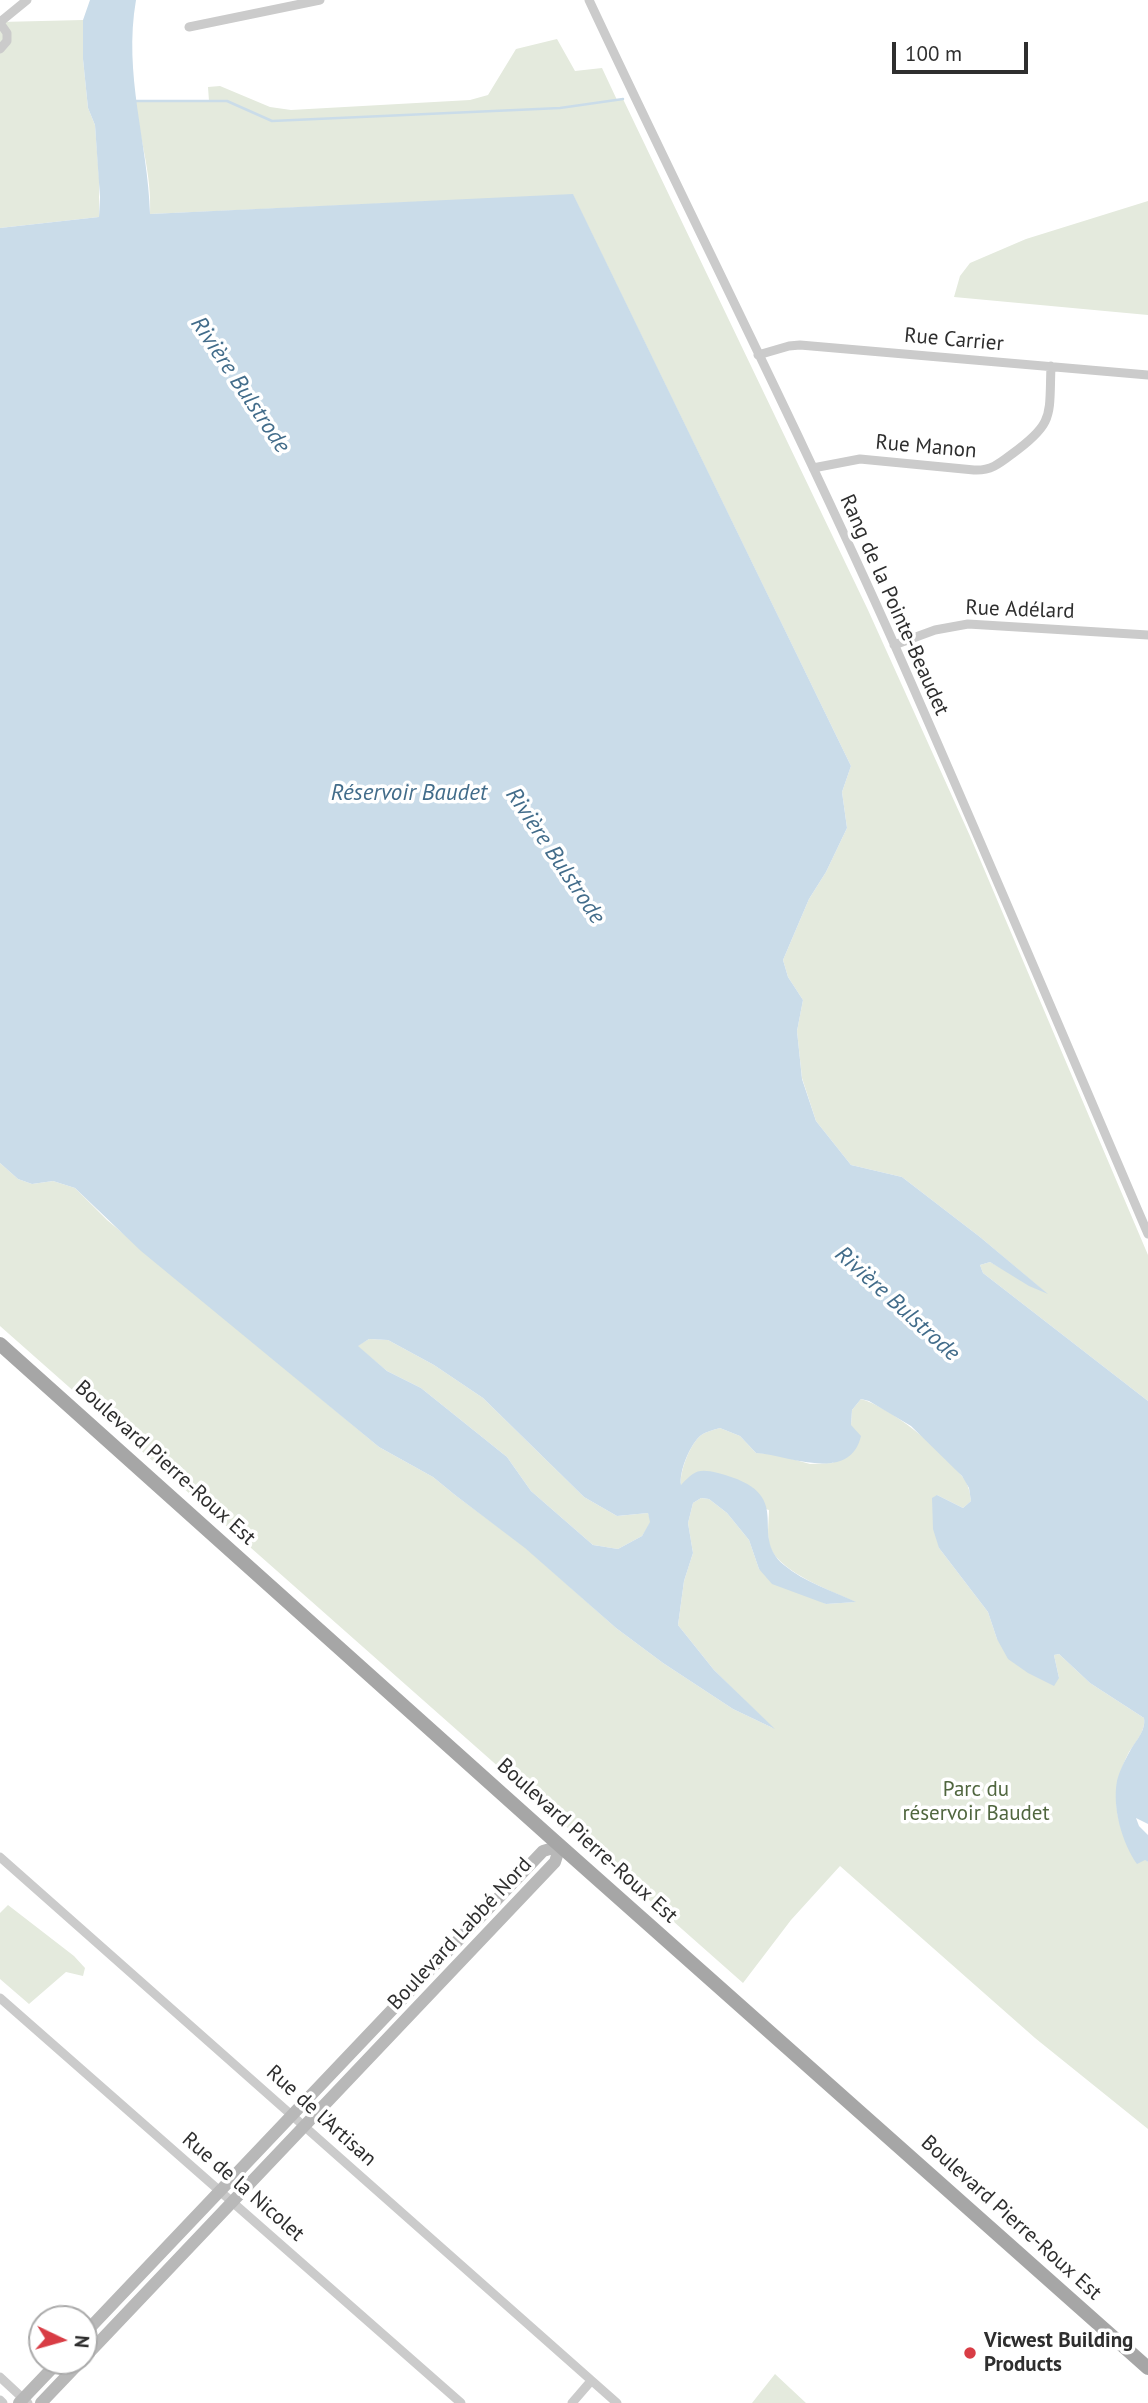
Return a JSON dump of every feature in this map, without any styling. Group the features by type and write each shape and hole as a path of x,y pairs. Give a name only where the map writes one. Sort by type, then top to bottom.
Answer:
{"main road":[{"name":"Boulevard Pierre-Roux Est","path":"0,1344 1148,2368"},
{"name":"Boulevard Labbé Nord","path":"98,2319 543,1851 560,1846"},
{"name":"Boulevard Labbé Nord","path":"98,2343 555,1862 560,1846"},
{"path":"23,2401 46,2375"},
{"name":"Boulevard Labbé Nord","path":"41,2403 68,2375"}],"street":[{"path":"0,49 7,41 0,22 27,0"},
{"path":"188,27 320,0"},
{"name":"Rang de la Pointe-Beaudet","path":"589,0 813,468 894,645 1148,1234"},
{"name":"Rue Carrier","path":"758,355 800,345 1148,375"},
{"name":"Rue Manon","path":"813,468 860,459 989,470 1036,437 1044,425 1049,413 1051,366"},
{"name":"Rue Adélard","path":"894,645 935,630 968,624 1148,635"},
{"name":"Rue de l'Artisan","path":"0,1857 617,2403"},
{"name":"Rue de la Nicolet","path":"0,1998 461,2403"},
{"path":"0,2377 23,2401"},
{"path":"572,2403 592,2381"}],"green space":[{"path":"83,20 83,59 88,108 95,125 99,217 0,228 0,22"},
{"path":"557,39 575,71 602,68 617,100 623,99 868,610 970,836 1148,1255 1148,1401 983,1273 980,1265 990,1262 1045,1292 980,1237 902,1177 851,1165 816,1121 802,1078 797,1031 803,1000 788,977 783,960 809,899 826,872 847,828 842,792 851,766 573,195 150,214 147,172 135,101 209,101 208,87 220,86 270,107 291,110 470,100 488,95 516,49"},
{"path":"1148,201 1148,315 954,297 960,276 970,263 1026,239"},
{"name":"Parc du réservoir Baudet","path":"0,1163 18,1179 32,1184 53,1181 75,1188 107,1220 379,1447 433,1477 525,1547 616,1628 663,1663 733,1709 773,1728 714,1670 678,1625 684,1581 693,1553 688,1523 693,1503 701,1498 709,1499 727,1513 749,1540 759,1569 826,1604 855,1602 808,1580 777,1558 769,1540 769,1510 681,1486 688,1453 701,1435 720,1428 740,1436 756,1453 774,1454 810,1464 833,1463 851,1425 852,1410 861,1399 887,1411 929,1442 963,1478 971,1501 963,1508 937,1495 939,1548 988,1612 997,1639 1059,1678 1054,1655 1059,1654 1090,1683 1144,1718 1142,1732 1123,1767 1116,1796 1120,1825 1136,1851 1148,1862 1148,2129 1035,2038 840,1866 791,1920 743,1983 0,1326"},
{"path":"369,1339 388,1340 434,1365 483,1398 584,1497 617,1516 648,1513 651,1522 642,1536 618,1549 593,1545 531,1491 507,1457 421,1388 387,1371 357,1346"},
{"path":"8,1905 74,1956 85,1968 83,1976 66,1972 29,2004 0,1979 0,1913"},
{"path":"775,2374 806,2403 752,2403"}],"water":[{"name":"Réservoir Baudet","path":"90,0 136,0 132,55 150,214 573,194 851,766 842,792 847,828 826,872 809,899 783,960 788,977 803,1000 797,1031 802,1079 816,1121 851,1165 902,1177 1048,1294 1029,1286 990,1262 980,1265 983,1273 1148,1401 1148,1824 1136,1818 1139,1826 1148,1835 1148,1862 1145,1860 1137,1864 1132,1855 1123,1835 1116,1802 1118,1777 1142,1731 1144,1718 1090,1683 1059,1654 1054,1655 1059,1678 1054,1686 1008,1659 997,1639 988,1612 939,1548 933,1529 932,1498 937,1495 963,1508 971,1501 969,1488 962,1476 911,1426 861,1399 852,1410 851,1425 861,1436 855,1451 844,1459 831,1463 816,1463 756,1453 740,1436 720,1428 701,1435 688,1453 681,1485 693,1474 706,1471 743,1482 758,1492 768,1515 769,1540 774,1553 784,1565 810,1581 856,1602 826,1604 772,1584 759,1569 749,1540 727,1513 709,1499 701,1498 693,1503 688,1523 693,1553 684,1581 678,1625 714,1670 775,1729 733,1709 663,1663 616,1628 525,1548 433,1477 379,1447 141,1251 75,1188 53,1181 32,1184 18,1179 0,1163 0,228 99,217 95,125 88,108 83,59 83,20","holes":["369,1339 388,1340 434,1365 483,1398 584,1497 617,1516 648,1513 650,1522 642,1536 618,1549 593,1545 531,1491 507,1457 421,1388 387,1371 358,1346"]}],"waterway":[{"path":"135,101 227,101 272,121 560,108 623,99"}],"place":[{"name":"Vicwest Building Products","path":"970,2353"}],"water label":[{"name":"Rivière Bulstrode","path":"240,385"},
{"name":"Rivière Bulstrode","path":"555,856"},
{"name":"Rivière Bulstrode","path":"897,1304"}]}
